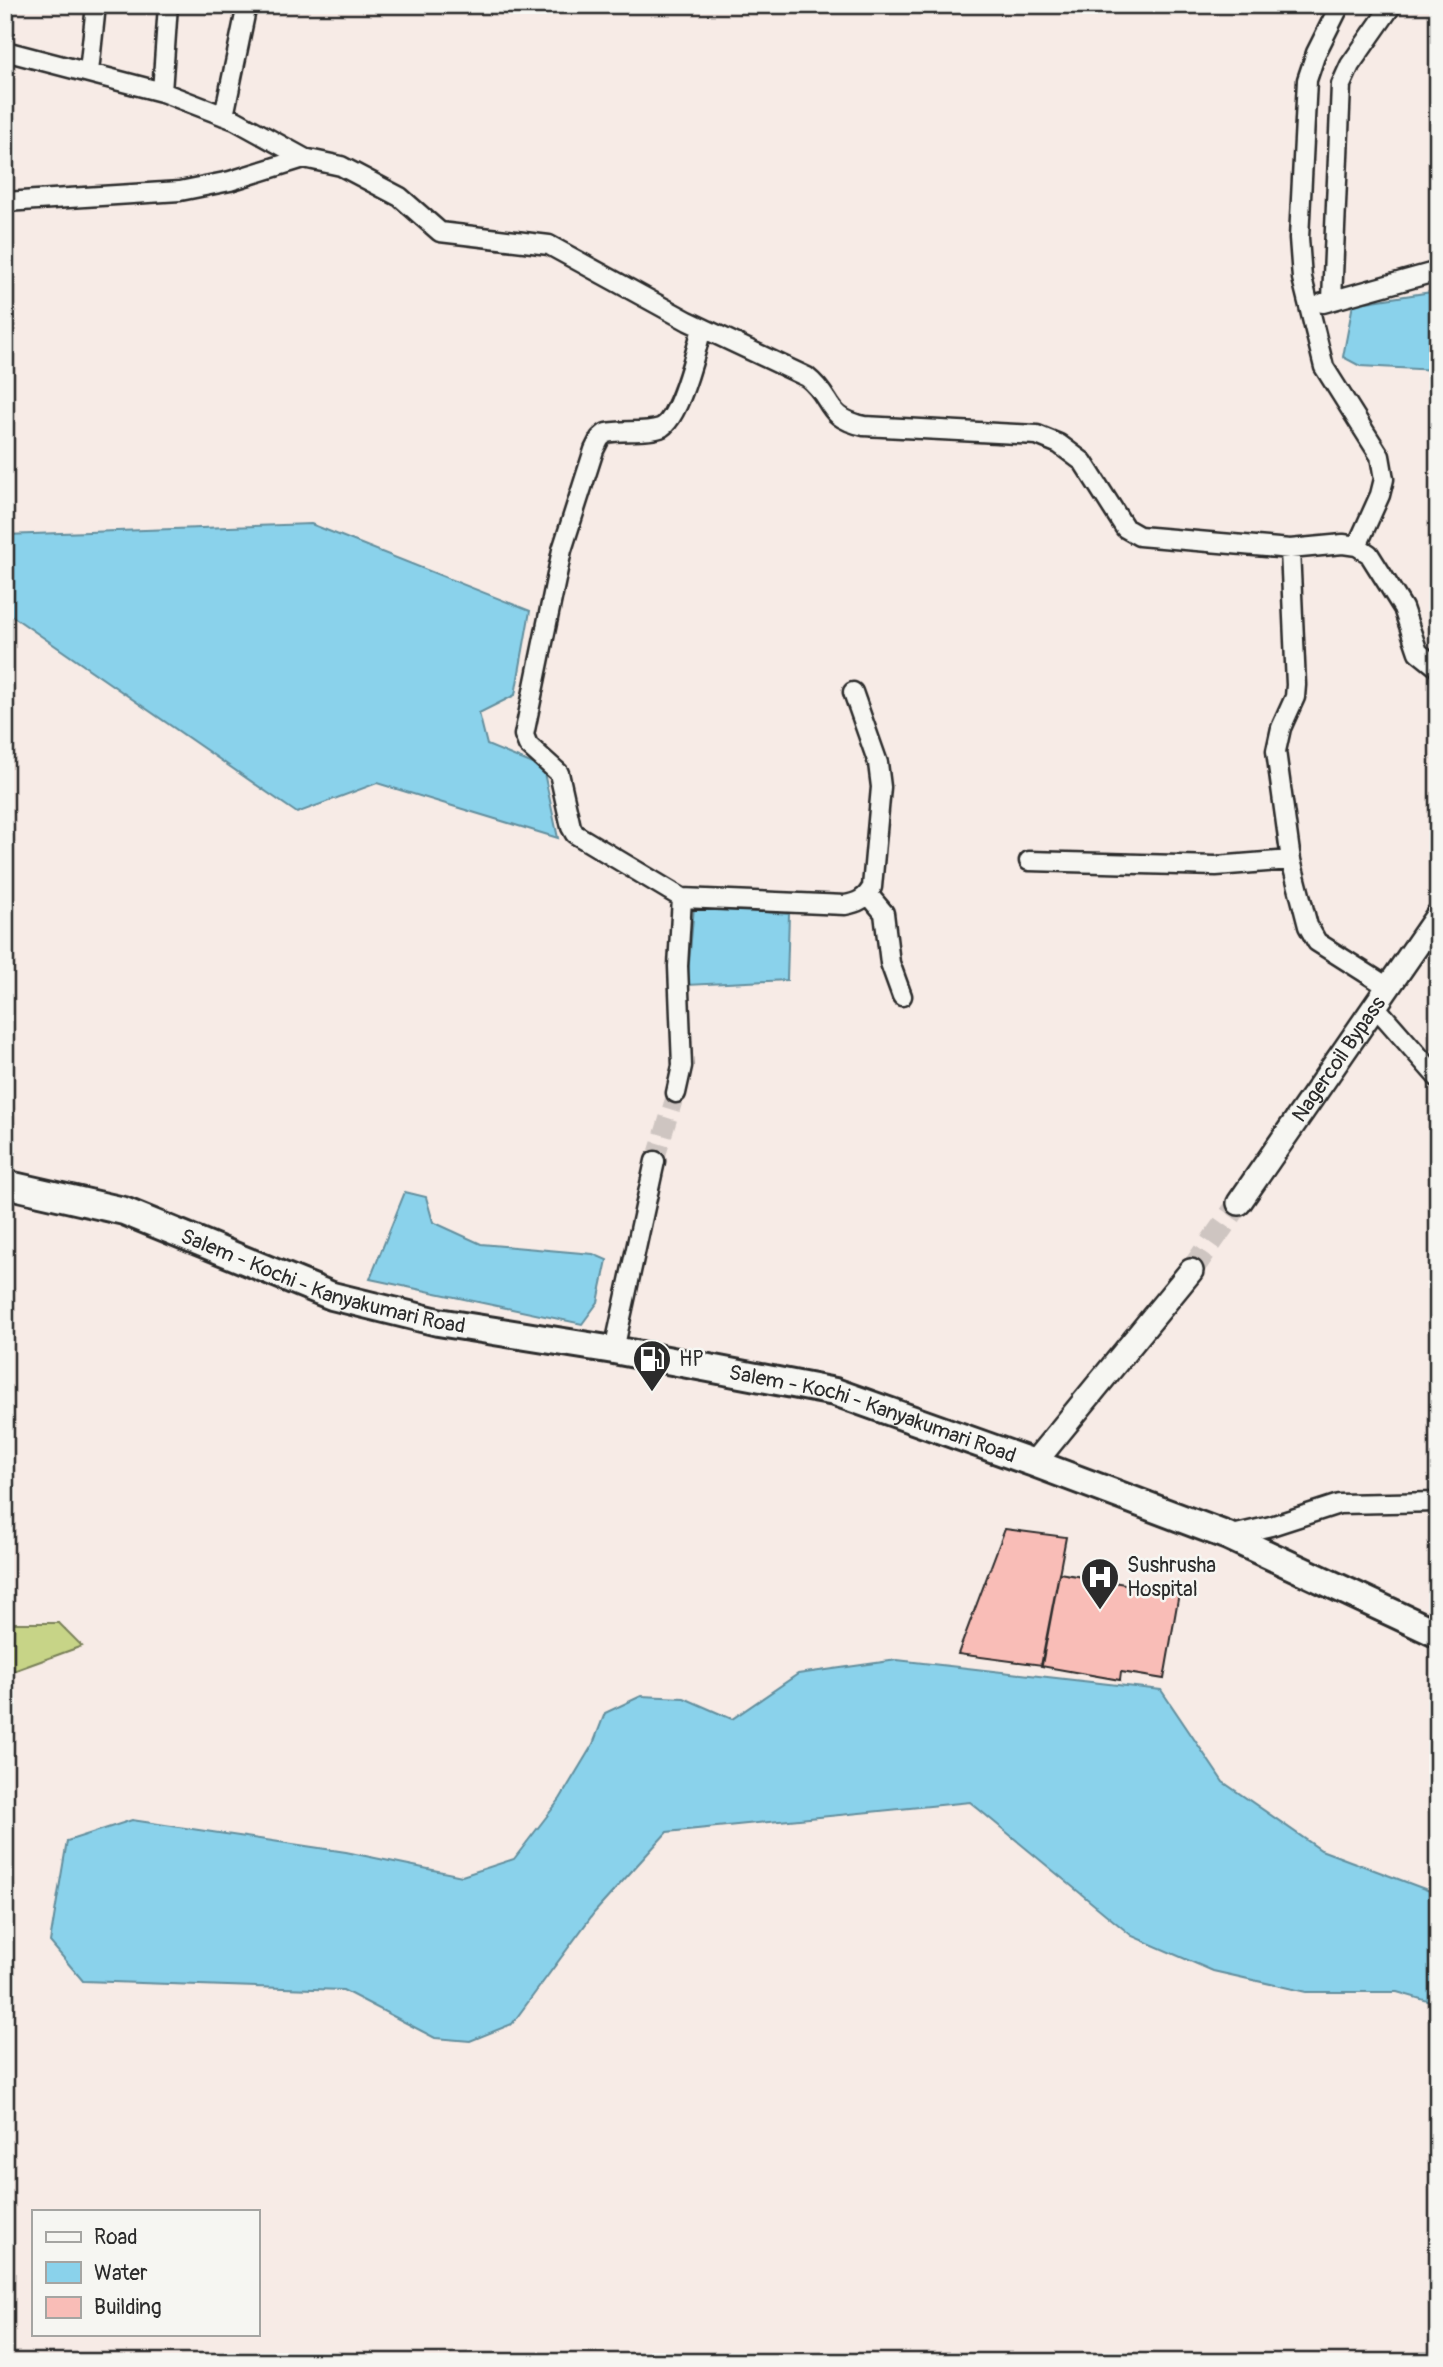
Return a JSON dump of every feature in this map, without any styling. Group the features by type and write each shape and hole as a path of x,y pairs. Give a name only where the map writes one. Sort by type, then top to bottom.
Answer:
{"highway":[{"name":"Salem - Kochi - Kanyakumari Road","path":"5,1184 124,1211 332,1296 438,1322 614,1350 835,1392 1034,1462 1228,1536 1438,1634"}],"main road":[{"name":"Nagercoil Bypass","path":"1239,1203 1438,915"},
{"path":"1034,1462 1191,1272"}],"street":[{"path":"89,72 96,5"},
{"path":"162,92 168,5"},
{"path":"224,116 247,5"},
{"path":"1340,5 1316,53 1307,80 1299,238 1302,278 1324,367 1380,456 1384,478 1380,495 1357,546"},
{"path":"1332,300 1341,85 1350,65 1392,5"},
{"path":"5,51 162,92 224,116 304,158 341,166 400,197 440,232 549,246 702,328 807,377 815,383 832,409 846,422 864,426 1037,435 1059,444 1083,462 1125,528 1139,536 1290,549 1343,544 1357,546 1369,554 1403,608 1418,652 1438,668"},
{"path":"5,201 180,191 230,181 304,158"},
{"path":"1309,306 1438,271"},
{"path":"702,328 687,380 668,423 660,428 606,433 594,450 562,550 524,735 528,745 559,773 575,834 682,898 845,905 863,899 872,887 881,787 878,763 852,692"},
{"path":"1290,549 1296,685 1295,697 1281,728 1276,751 1291,859 1308,926 1317,942 1388,987"},
{"path":"1029,861 1216,866 1291,859"},
{"path":"868,894 884,913 890,963 902,996"},
{"path":"676,1093 682,1066 678,966 682,898"},
{"path":"1374,1005 1438,1078"},
{"path":"614,1350 655,1161"},
{"path":"1228,1536 1271,1526 1339,1504 1438,1502"}],"green space":[{"path":"5,1623 59,1623 82,1646 5,1674"}],"water":[{"path":"1438,291 1436,370 1360,366 1343,357 1353,304"},
{"path":"311,524 530,611 515,695 479,713 487,745 543,768 558,838 377,783 297,813 5,611 5,535"},
{"path":"694,907 789,914 787,980 687,985"},
{"path":"405,1192 426,1197 433,1222 481,1244 593,1254 607,1260 598,1302 582,1324 370,1279"},
{"path":"897,1660 1161,1690 1223,1782 1321,1850 1438,1894 1438,2004 1397,1992 1306,1992 1213,1971 1132,1936 970,1802 667,1832 594,1913 512,2024 470,2041 435,2038 343,1990 83,1981 50,1942 67,1841 132,1820 346,1852 462,1876 514,1859 560,1799 593,1744 605,1713 641,1696 684,1698 732,1719 798,1674"}],"building":[{"path":"1005,1529 1066,1537 1042,1665 958,1654"},
{"path":"1059,1573 1179,1593 1164,1679 1121,1672 1120,1680 1041,1666"}],"tunnel":[{"path":"655,1161 676,1093"},
{"path":"1191,1271 1239,1203"}],"place":[{"name":"HP","path":"652,1393"},
{"name":"Sushrusha Hospital","path":"1100,1611"}]}
